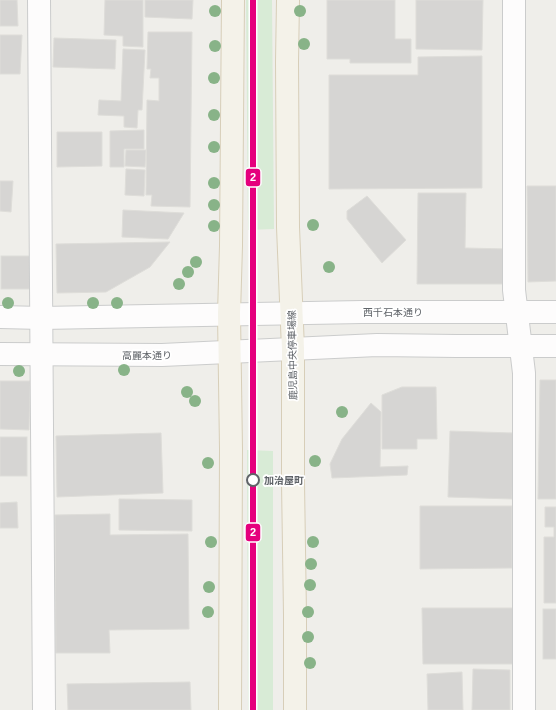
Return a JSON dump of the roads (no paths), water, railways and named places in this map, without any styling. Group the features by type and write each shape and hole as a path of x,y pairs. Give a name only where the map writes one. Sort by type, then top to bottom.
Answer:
{"main road":[{"path":"230,710 231,449 229,314 232,0"},
{"name":"鹿児島中央停車場線","path":"288,0 288,227 293,349 292,474 295,615 294,710"}],"street":[{"path":"39,0 44,710"},
{"path":"514,0 514,290 524,373 524,710"},
{"name":"西千石本通り","path":"229,314 556,312"},
{"path":"0,317 42,318 229,314"},
{"path":"293,349 377,345 556,346"},
{"name":"高麗本通り","path":"0,354 162,355 293,349"}],"place":[{"name":"加治屋町","path":"253,480"}]}
